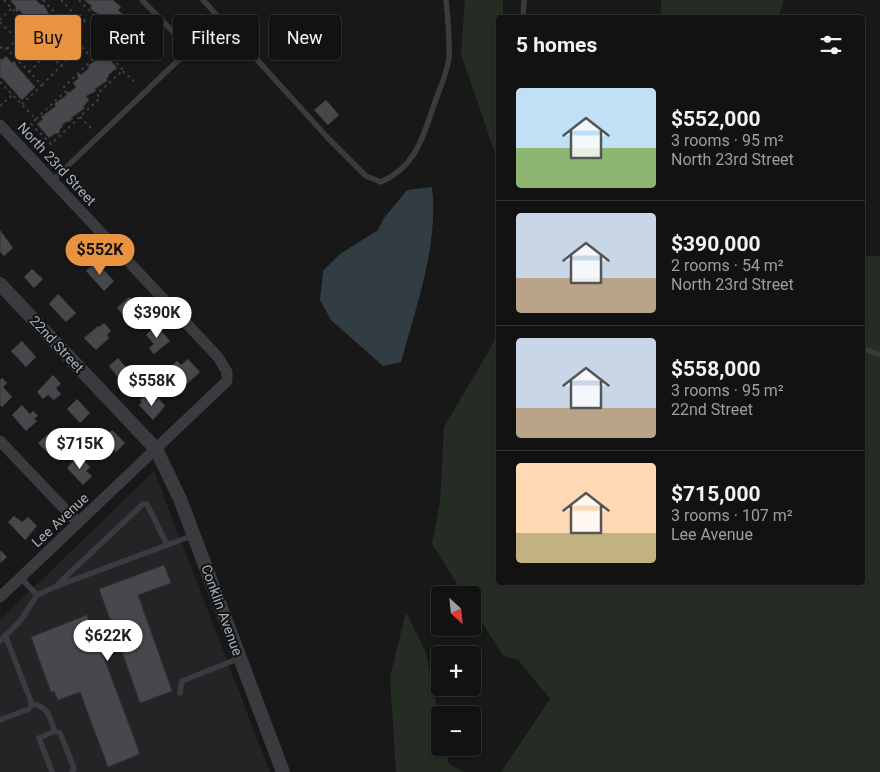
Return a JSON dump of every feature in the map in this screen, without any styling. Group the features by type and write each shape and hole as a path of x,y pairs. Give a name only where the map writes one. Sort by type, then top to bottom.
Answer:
{"street":[{"name":"North 23rd Street","path":"0,125 218,357 227,372 227,381"},
{"name":"22nd Street","path":"0,284 156,449"},
{"name":"Lee Avenue","path":"0,597 227,381"},
{"path":"0,441 78,523"},
{"name":"Conklin Avenue","path":"156,449 180,499 283,772"}],"lane":[{"path":"142,0 156,15"},
{"path":"203,0 333,144 366,176 381,182 399,172 412,159 420,146 442,83 448,59 446,0"},
{"path":"522,15 524,0"},
{"path":"53,180 190,49 163,22"},
{"path":"865,349 880,356"},
{"path":"56,586 143,504 147,504 167,545"},
{"path":"0,641 21,620 37,594 194,535"},
{"path":"20,577 37,594"},
{"path":"6,635 32,704"},
{"path":"180,693 182,681 240,658"},
{"path":"0,720 29,709 32,704"},
{"path":"32,704 42,706 48,712 55,731 60,733 74,768 72,772"},
{"path":"52,772 39,738 55,731"}],"path":[{"path":"4,0 18,15"},
{"path":"43,0 57,15"},
{"path":"46,4 50,0"},
{"path":"61,0 75,15"},
{"path":"79,0 94,15"},
{"path":"12,8 0,21 15,37"},
{"path":"81,16 83,16 85,20 81,25"},
{"path":"7,49 15,41"},
{"path":"0,48 4,46 42,85"},
{"path":"21,104 82,46 91,56"},
{"path":"55,60 61,66"},
{"path":"91,60 64,87 66,90 31,124 51,144 100,98 97,94 123,70"},
{"path":"113,60 134,81"},
{"path":"29,72 39,62"},
{"path":"0,82 36,120"},
{"path":"0,106 12,95"},
{"path":"80,117 99,136"}],"shaded area":[{"path":"465,0 503,0 503,15 496,15 496,156 461,54"},
{"path":"661,0 784,0 779,15 661,15"},
{"path":"432,187 432,231 425,275 419,297 401,362 383,366 331,320 320,300 323,271 340,254 378,230 384,218 407,190"},
{"path":"865,256 880,256 880,772 501,772 550,699 518,660 503,656 481,621 481,586 458,586 432,544 440,502 444,427 496,336 496,585 865,585"},
{"path":"154,471 270,772 0,772 0,620"},
{"path":"406,612 426,653 431,678 431,696 435,696 437,706 431,706 431,756 447,756 449,764 464,772 396,772 390,677"}],"building":[{"path":"10,0 36,0 41,5 43,4 49,14 24,15 19,10 17,12 16,7"},
{"path":"84,0 113,0 121,7 118,10 124,15 100,15 90,8 92,6"},
{"path":"6,56 12,63 14,61 16,63 35,87 22,100 0,78 0,58 2,60"},
{"path":"96,60 110,60 117,68 108,75 106,79 108,80 95,89 96,91 86,96 89,100 83,107 85,108 71,118 73,119 62,125 59,130 60,132 49,138 37,124 43,119 41,117 56,106 54,104 67,95 68,91 69,93 76,87 73,83 79,78 77,76 89,68 88,66"},
{"path":"326,100 339,115 328,125 314,110"},
{"path":"0,230 13,248 4,256 0,252"},
{"path":"96,262 114,281 104,291 86,271"},
{"path":"32,269 43,279 34,288 24,277"},
{"path":"58,294 76,313 66,322 49,304"},
{"path":"129,297 140,309 128,320 117,308"},
{"path":"104,323 111,331 107,335 109,338 96,350 84,338"},
{"path":"156,325 170,341 154,354 149,348 154,344 146,335"},
{"path":"22,341 36,357 26,367 11,351"},
{"path":"118,358 135,378 126,387 109,366"},
{"path":"188,359 200,372 187,384 174,371 172,373 168,369 177,361 181,365"},
{"path":"53,375 61,384 56,388 61,394 54,400 48,395 43,399 37,392"},
{"path":"2,378 7,383 3,387 12,397 2,407 0,405 0,380"},
{"path":"144,396 146,398 149,396 155,402 158,398 165,406 153,420 139,405 142,402 140,400"},
{"path":"77,399 90,413 80,423 67,409"},
{"path":"22,405 30,414 33,411 38,416 34,419 37,421 26,431 12,415"},
{"path":"112,430 125,443 116,452 103,438"},
{"path":"48,434 62,449 53,458 38,443"},
{"path":"79,455 90,467 86,471 92,476 83,485 67,468"},
{"path":"14,516 22,522 28,517 37,526 25,540 8,522"},
{"path":"0,550 7,557 0,563"},
{"path":"164,565 171,583 138,595 172,691 140,703 119,643 101,650 140,754 108,767 80,692 58,700 54,691 51,692 31,637 87,615 98,645 117,638 99,589"}]}
